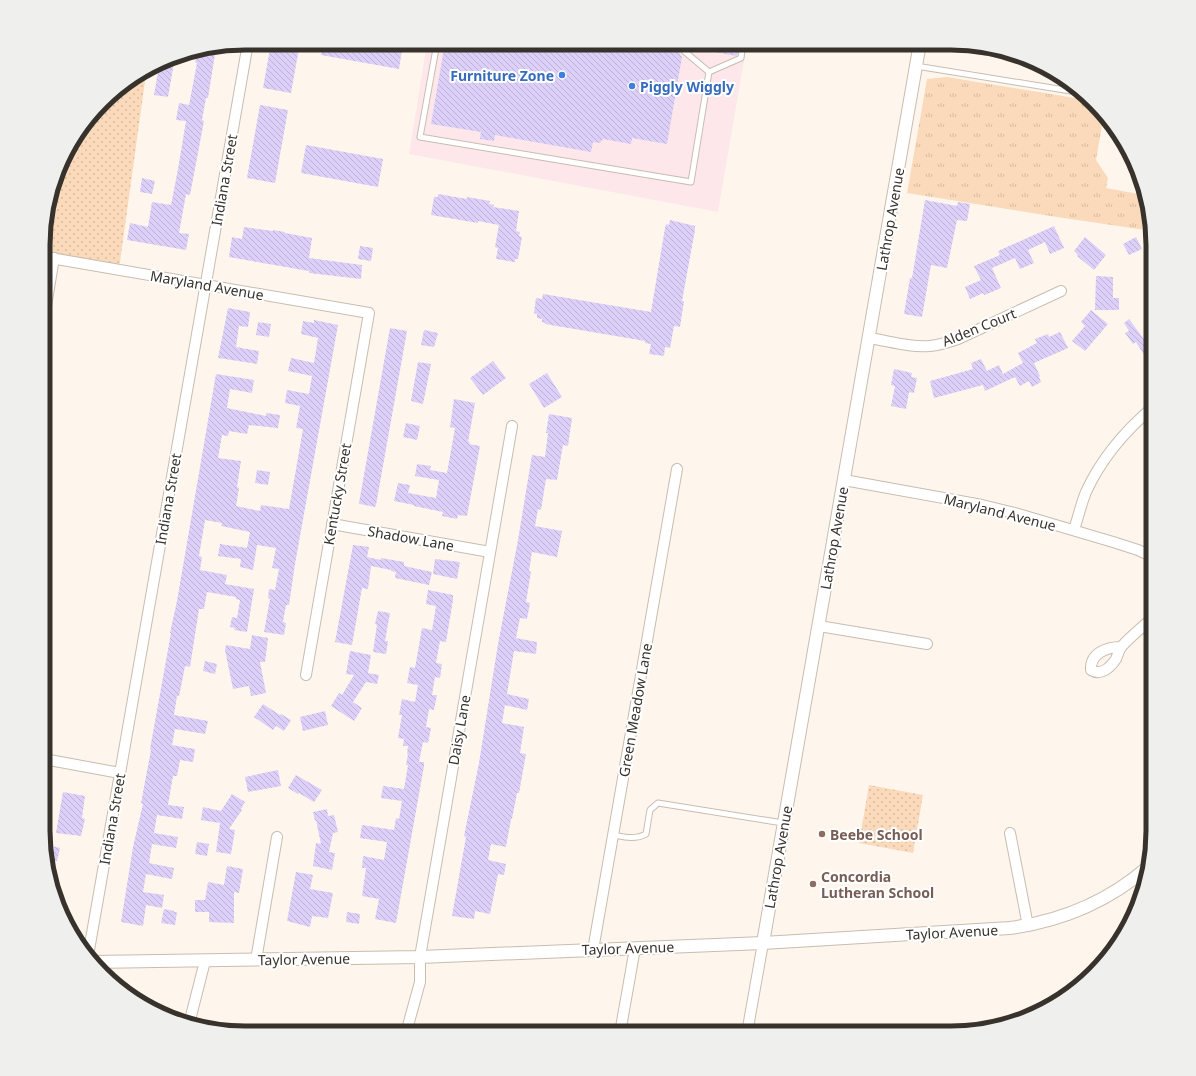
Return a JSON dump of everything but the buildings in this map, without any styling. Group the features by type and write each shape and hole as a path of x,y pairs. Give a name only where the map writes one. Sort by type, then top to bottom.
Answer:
{"street":[{"name":"Indiana Street","path":"89,949 247,50"},
{"name":"Lathrop Avenue","path":"748,1026 919,50"},
{"name":"Maryland Avenue","path":"50,258 369,313"},
{"name":"Alden Court","path":"869,338 916,346 930,346 944,343 958,339 1061,291"},
{"name":"Kentucky Street","path":"306,675 369,313"},
{"path":"1074,530 1086,494 1094,476 1128,431 1146,414"},
{"name":"Daisy Lane","path":"408,1026 420,982 420,957 512,426"},
{"name":"Green Meadow Lane","path":"593,950 677,469"},
{"name":"Maryland Avenue","path":"844,480 982,505 1015,513 1114,542 1146,554"},
{"name":"Shadow Lane","path":"332,524 490,552"},
{"path":"1122,646 1146,624"},
{"path":"818,626 927,644"},
{"path":"50,760 120,773"},
{"path":"1010,832 1028,926"},
{"path":"256,960 277,837"},
{"name":"Taylor Avenue","path":"100,962 420,957 763,943 1010,928 1028,926 1049,921 1076,912 1118,890 1141,872"},
{"path":"621,1026 635,948"},
{"path":"190,1018 204,961"}],"lane":[{"path":"436,50 420,137 691,182 709,72"},
{"path":"684,50 709,72"},
{"path":"709,72 740,58 742,50"},
{"path":"916,66 1071,91"},
{"path":"613,835 630,838 640,837 646,834 650,810 658,803 784,823"}],"shaded area":[{"path":"426,50 746,50 718,212 409,154"}],"green space":[{"path":"947,77 1081,99 1103,122 1096,160 1108,178 1106,188 1139,194 1146,230 907,193 927,79"},
{"path":"146,78 119,269 50,258 50,232 60,182 76,148 98,116 116,98"},
{"path":"869,785 923,795 913,853 859,843"}],"place":[{"name":"Furniture Zone","path":"562,75"},
{"name":"Piggly Wiggly","path":"632,86"},
{"name":"Beebe School","path":"822,834"},
{"name":"Concordia Lutheran School","path":"813,884"}]}
